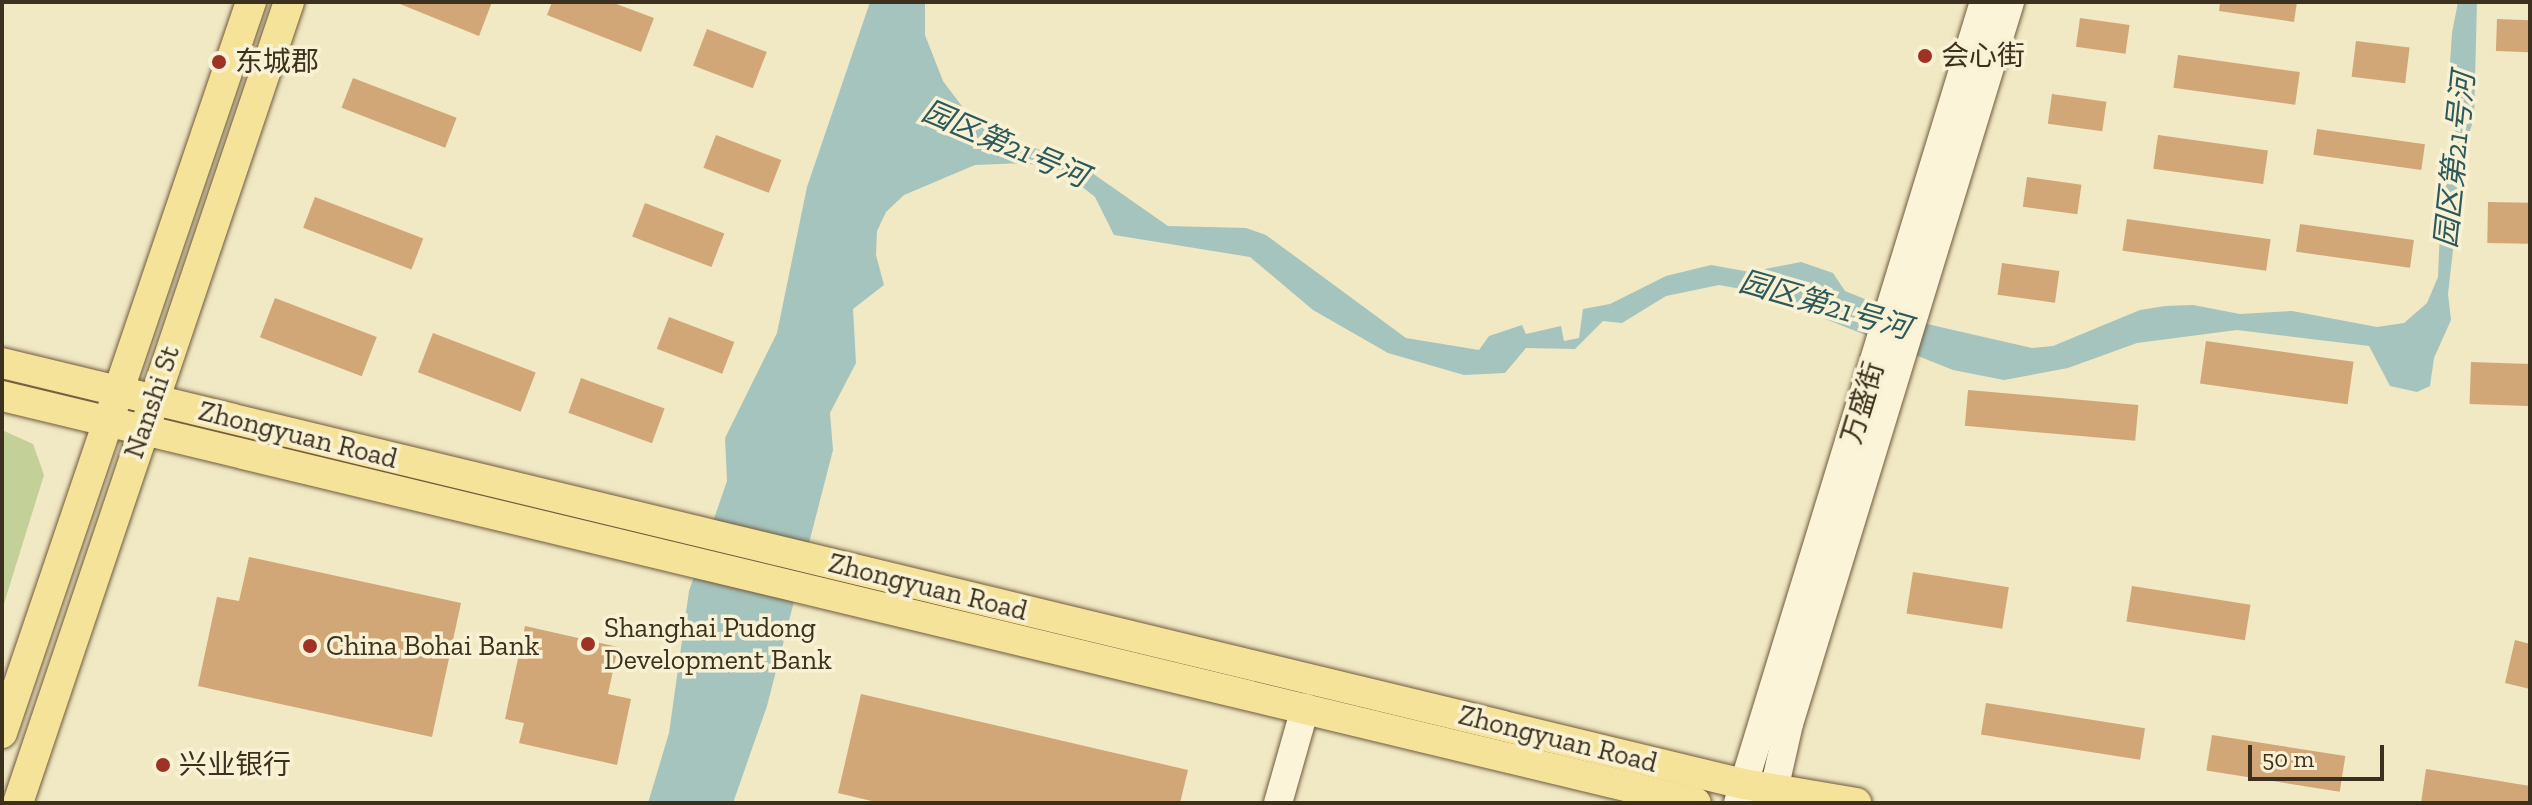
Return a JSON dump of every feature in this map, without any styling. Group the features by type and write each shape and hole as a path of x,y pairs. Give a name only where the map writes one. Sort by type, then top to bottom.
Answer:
{"main road":[{"name":"Nanshi St","path":"2,733 251,2"},
{"name":"Nanshi St","path":"18,803 289,2"},
{"name":"万盛街","path":"1773,796 1789,724 1904,311 1984,2"},
{"name":"万盛街","path":"1904,311 2010,2"},
{"name":"万盛街","path":"1741,793 1893,349"},
{"name":"Zhongyuan Road","path":"2,363 697,532 813,575 1305,708 1696,803"},
{"name":"Zhongyuan Road","path":"2,396 686,560 813,575 1741,793 1856,803"},
{"path":"1278,803 1305,708"}],"green space":[{"path":"2,430 33,444 44,475 2,610"}],"water":[{"name":"园区第21号河","path":"870,2 925,2 925,35 943,81 964,109 995,133 1082,166 1168,226 1246,228 1266,235 1406,338 1479,350 1489,336 1522,325 1526,334 1561,326 1564,341 1579,338 1583,309 1610,304 1666,276 1711,265 1750,272 1801,262 1833,273 1845,291 1927,324 2032,348 2053,346 2140,310 2165,306 2193,305 2240,314 2292,311 2377,327 2404,323 2427,303 2438,277 2441,204 2455,141 2458,91 2450,63 2452,33 2458,2 2477,2 2474,119 2465,145 2448,294 2451,320 2434,358 2430,386 2417,392 2390,386 2369,346 2237,330 2137,343 2068,368 2004,380 1953,370 1758,292 1719,285 1666,296 1622,323 1603,321 1575,349 1526,348 1505,373 1464,375 1388,353 1313,310 1250,257 1114,235 1095,197 1061,170 1025,163 975,165 904,195 886,212 877,231 876,255 884,285 853,309 856,363 830,413 833,450 767,706 733,803 648,803 669,733 689,591 727,481 725,438 777,333 807,187"}],"building":[{"path":"395,2 492,2 479,36"},
{"path":"552,2 611,2 654,18 641,52 547,15"},
{"path":"2220,2 2297,2 2294,22 2219,11"},
{"path":"2080,18 2130,25 2125,54 2076,47"},
{"path":"2497,19 2530,20 2529,52 2496,51"},
{"path":"707,29 767,52 753,88 693,65"},
{"path":"2356,41 2410,48 2405,83 2352,77"},
{"path":"2178,55 2300,72 2295,105 2173,88"},
{"path":"353,78 457,118 445,148 342,108"},
{"path":"2052,94 2106,102 2102,131 2048,124"},
{"path":"2317,129 2425,144 2421,170 2313,155"},
{"path":"716,135 781,160 769,193 703,168"},
{"path":"2158,135 2268,150 2263,184 2153,169"},
{"path":"2027,177 2081,185 2077,214 2023,207"},
{"path":"315,197 423,239 411,269 303,228"},
{"path":"2488,202 2530,203 2529,244 2487,243"},
{"path":"645,203 724,233 711,267 632,237"},
{"path":"2127,219 2271,239 2266,271 2123,251"},
{"path":"2300,224 2414,240 2410,268 2296,252"},
{"path":"2002,263 2059,271 2055,303 1998,295"},
{"path":"275,298 377,337 362,376 260,337"},
{"path":"669,317 734,342 722,374 657,349"},
{"path":"433,333 536,372 521,412 418,372"},
{"path":"2206,341 2354,362 2348,404 2200,384"},
{"path":"2471,362 2530,364 2528,406 2470,404"},
{"path":"581,378 665,408 652,443 568,413"},
{"path":"1968,390 2138,405 2135,441 1965,426"},
{"path":"249,557 461,603 432,737 198,686 217,597 239,601"},
{"path":"1913,572 2009,587 2002,629 1906,613"},
{"path":"2132,586 2251,605 2245,640 2126,622"},
{"path":"525,626 618,647 608,694 631,699 617,765 519,743 524,723 505,719"},
{"path":"2515,640 2530,644 2530,689 2505,683"},
{"path":"861,694 1188,770 1180,803 880,803 838,793"},
{"path":"1986,703 2145,728 2140,760 1981,735"},
{"path":"2212,735 2345,756 2340,792 2206,771"},
{"path":"2426,769 2530,786 2530,803 2421,803"}],"place":[{"name":"会心街","path":"1925,56"},
{"name":"东城郡","path":"219,62"},
{"name":"Shanghai Pudong Development Bank","path":"588,644"},
{"name":"China Bohai Bank","path":"310,646"},
{"name":"兴业银行","path":"163,765"}]}
